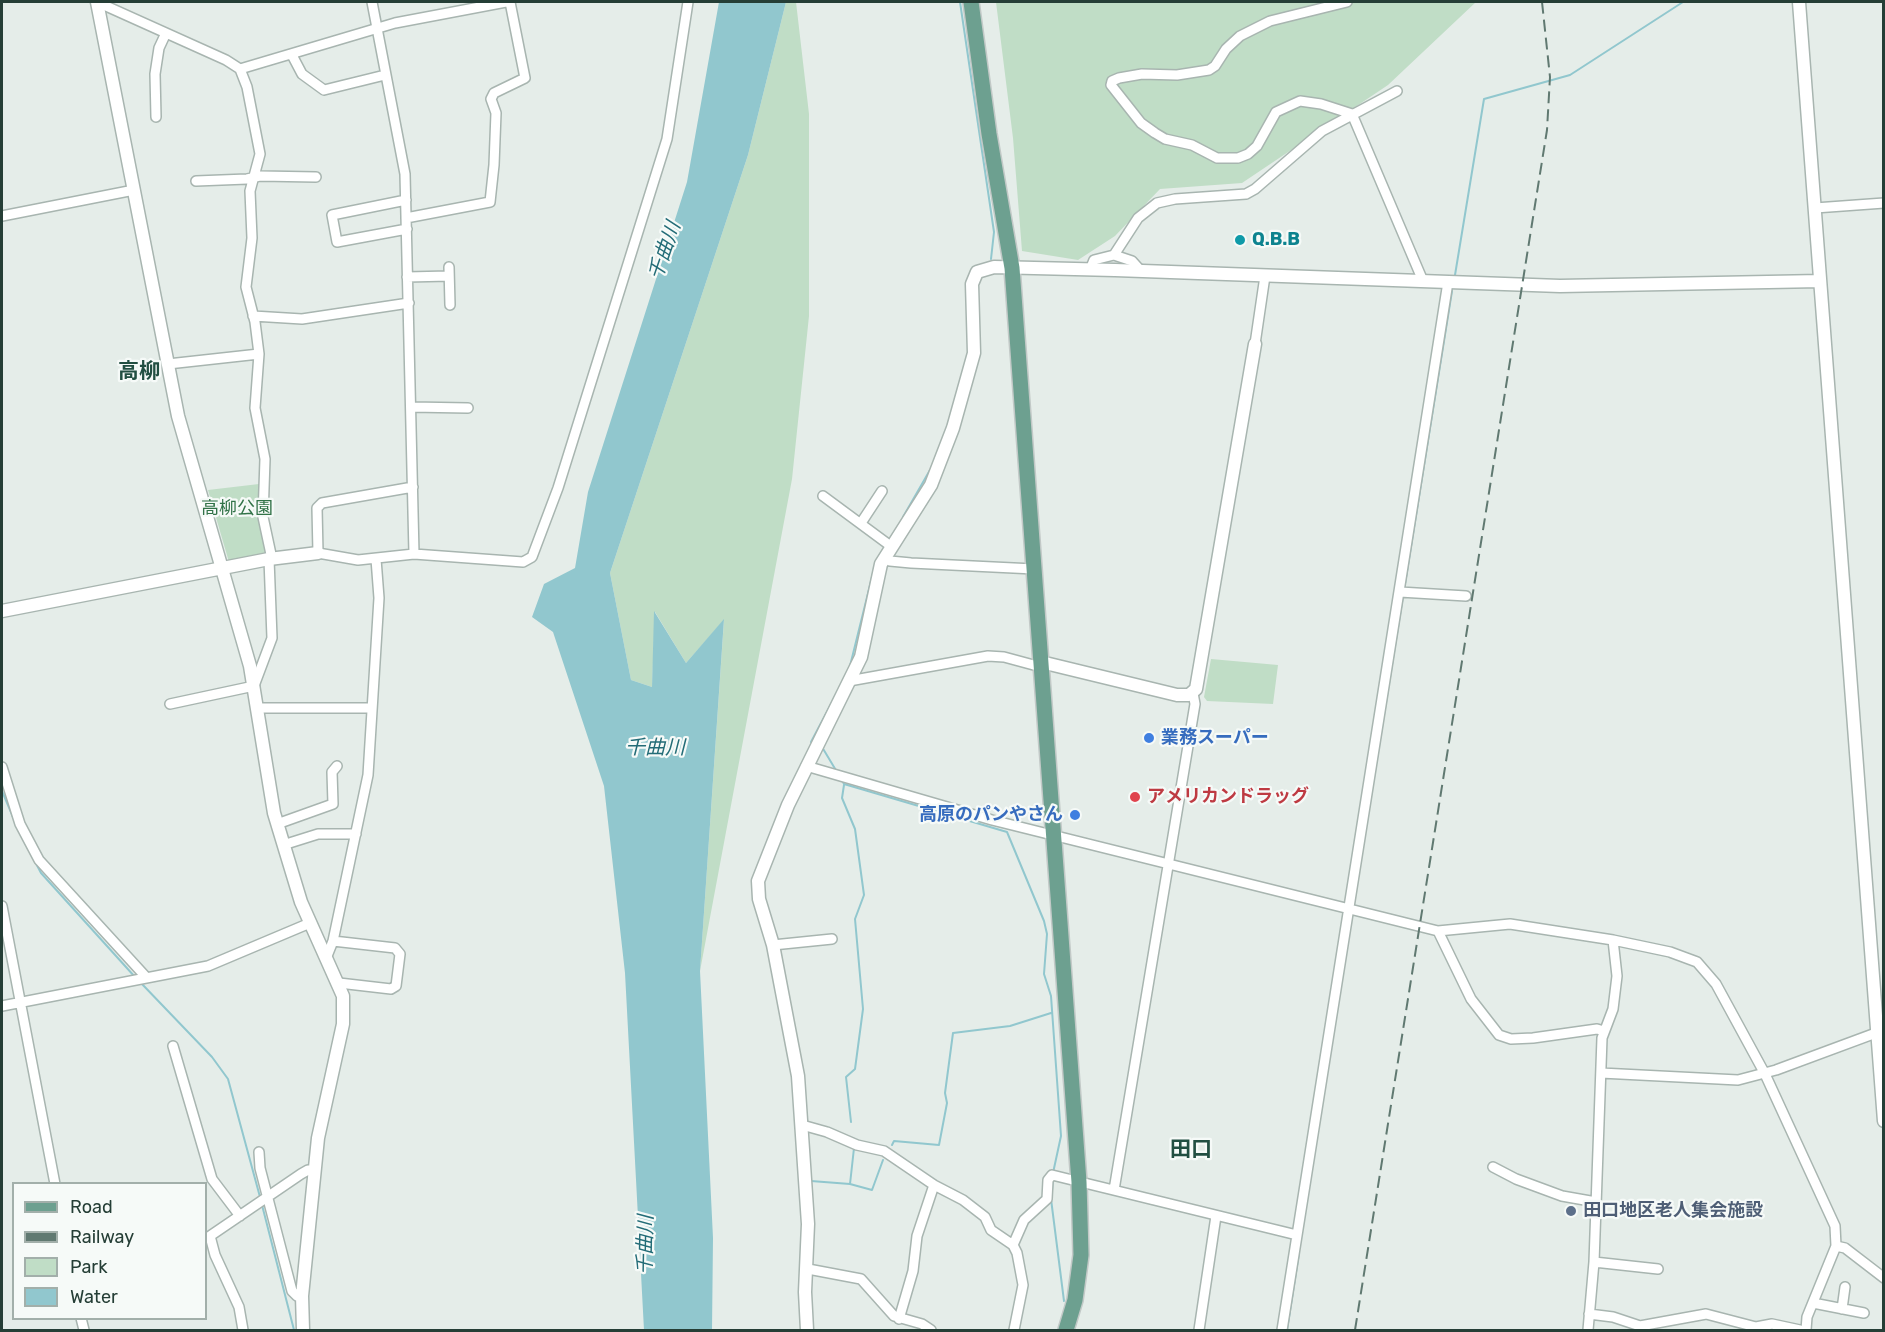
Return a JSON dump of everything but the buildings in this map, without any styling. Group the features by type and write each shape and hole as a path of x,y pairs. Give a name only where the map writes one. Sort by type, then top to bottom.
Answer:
{"main road":[{"path":"971,2 986,112 1012,268 1079,1182 1080,1264 1075,1300 1066,1330"}],"street":[{"path":"97,2 226,60 240,69 247,87 260,154 257,172 250,191 252,238 246,287 259,354 255,408 266,459 263,517 270,559 272,638 254,686"},
{"path":"97,2 178,416 254,686 267,781 277,824 310,923 339,983 344,1015 327,1087 315,1171 302,1296 303,1330"},
{"path":"372,2 405,174 414,554"},
{"path":"240,69 377,28 508,2 525,78 494,93 491,99 496,113 490,202 406,218"},
{"path":"2,611 270,559 318,553 358,560 414,554 523,562 532,557 558,488 667,139 688,2"},
{"path":"1347,2 1270,21 1240,36 1209,70 1177,75 1142,74 1119,78 1112,81 1111,86 1141,123 1155,133 1165,139 1192,145 1217,158 1238,158 1248,154 1257,146 1276,112 1300,101 1321,104 1352,114 1423,281"},
{"path":"1799,2 1880,1032 1884,1121"},
{"path":"156,117 155,74 159,64 159,48 166,33"},
{"path":"292,55 302,74 324,90 385,75"},
{"path":"1114,255 1138,218 1157,203 1175,199 1246,194 1255,189 1322,131 1397,91"},
{"path":"196,181 316,177"},
{"path":"2,216 134,190"},
{"path":"406,200 332,215 337,242 407,230"},
{"path":"1815,208 1884,203"},
{"path":"1090,270 1094,260 1114,255 1137,265 1141,271"},
{"path":"807,1330 802,1125 798,1076 773,945 760,905 758,881 806,766 861,657 875,584 888,552 931,485 953,428 974,353 973,276 988,268 1012,268 1610,286 1820,280"},
{"path":"407,277 449,271 450,305"},
{"path":"1114,1190 1195,704 1193,693 1197,685 1265,276"},
{"path":"1282,1330 1348,908 1402,592 1448,282"},
{"path":"253,316 302,319 409,303"},
{"path":"168,364 259,354"},
{"path":"411,407 468,408"},
{"path":"318,553 317,508 322,503 412,487"},
{"path":"861,523 882,491"},
{"path":"823,496 861,523 888,552 890,561 1034,569"},
{"path":"327,956 333,941 368,775 379,598 376,559"},
{"path":"1402,592 1466,596"},
{"path":"849,681 988,656 1041,664 1177,695 1193,693"},
{"path":"170,704 254,686"},
{"path":"258,708 372,708"},
{"path":"277,824 333,804 332,772 337,766"},
{"path":"806,766 1054,836 1438,931 1510,924 1613,940 1679,954 1704,968 1727,1002 1765,1074 1835,1226 1836,1246 1813,1303 1806,1330"},
{"path":"2,767 20,824 39,860 140,978"},
{"path":"283,845 318,834 356,834"},
{"path":"2,906 55,1182"},
{"path":"2,1006 208,966 310,923"},
{"path":"1438,931 1471,999 1499,1035 1511,1039 1597,1029 1604,1031"},
{"path":"773,945 832,939"},
{"path":"1588,1330 1594,1262 1604,1031 1616,993 1617,976 1613,940"},
{"path":"333,941 395,948 400,954 396,986 391,990 339,983"},
{"path":"1601,1074 1731,1080 1765,1074 1880,1032"},
{"path":"173,1046 212,1179 240,1216"},
{"path":"802,1125 857,1145 884,1151 934,1185 963,1200 985,1217 991,1230 1013,1245"},
{"path":"259,1152 264,1201 292,1292 297,1296 302,1296"},
{"path":"1493,1167 1516,1179 1562,1196 1596,1202"},
{"path":"243,1330 239,1307 209,1240 215,1232 301,1174 315,1171"},
{"path":"1014,1330 1023,1285 1013,1245 1024,1220 1047,1199 1048,1180 1053,1176 1297,1235"},
{"path":"899,1319 913,1271 917,1236 934,1185"},
{"path":"1198,1330 1216,1216"},
{"path":"1836,1246 1845,1248 1884,1278"},
{"path":"1594,1262 1658,1269"},
{"path":"807,1269 861,1279 899,1319 922,1324 931,1330"},
{"path":"1842,1309 1845,1287"},
{"path":"1813,1303 1864,1313"},
{"path":"1589,1314 1613,1317 1640,1326 1706,1314 1756,1327 1772,1324 1800,1330"}],"green space":[{"path":"786,2 796,2 809,114 809,316 792,479 700,971 724,620 686,663 655,612 652,687 631,680 610,573 748,155"},
{"path":"996,2 1476,2 1388,85 1242,183 1160,189 1115,236 1078,260 1022,251 1013,138"},
{"name":"高柳公園","path":"259,484 259,517 267,555 229,562 208,490"},
{"path":"1211,659 1278,665 1273,704 1207,701 1204,697"}],"water":[{"name":"千曲川","path":"719,2 786,2 748,155 610,573 631,680 652,687 654,611 686,663 724,619 700,971 713,1238 712,1330 644,1330 625,973 604,786 553,632 532,617 544,584 575,568 588,492 687,182"}],"waterway":[{"path":"960,2 994,232 991,259"},
{"path":"1455,275 1484,99 1570,75 1683,2"},
{"path":"1404,590 1452,291"},
{"path":"903,517 930,470"},
{"path":"879,557 884,548"},
{"path":"850,666 875,565"},
{"path":"1365,833 1403,596"},
{"path":"813,743 811,742 837,693"},
{"path":"822,747 837,772"},
{"path":"842,780 844,784 1007,832 1044,921 1047,934 1044,974 1051,996 1061,1136 1053,1173"},
{"path":"844,785 842,798 855,829 864,895 855,919 863,1009 855,1069 846,1077 851,1122"},
{"path":"2,791 16,824"},
{"path":"18,829 41,873 135,977"},
{"path":"141,983 212,1057 228,1079 260,1197"},
{"path":"892,1145 894,1141 939,1145 947,1103 945,1093 953,1033 1010,1026 1051,1013"},
{"path":"811,1181 850,1184 854,1148"},
{"path":"850,1184 872,1190 883,1160"},
{"path":"1052,1191 1053,1178"},
{"path":"1051,1199 1064,1301"},
{"path":"262,1205 294,1330"},
{"path":"1287,1330 1299,1253"}],"railway":[{"path":"1355,1330 1547,130 1550,77 1542,2"}],"place":[{"name":"Q.B.B","path":"1240,240"},
{"name":"業務スーパー","path":"1149,738"},
{"name":"アメリカンドラッグ","path":"1135,797"},
{"name":"高原のパンやさん","path":"1075,815"},
{"name":"田口地区老人集会施設","path":"1571,1211"}],"district":[{"name":"高柳","path":"139,372"},
{"name":"田口","path":"1191,1150"}]}
